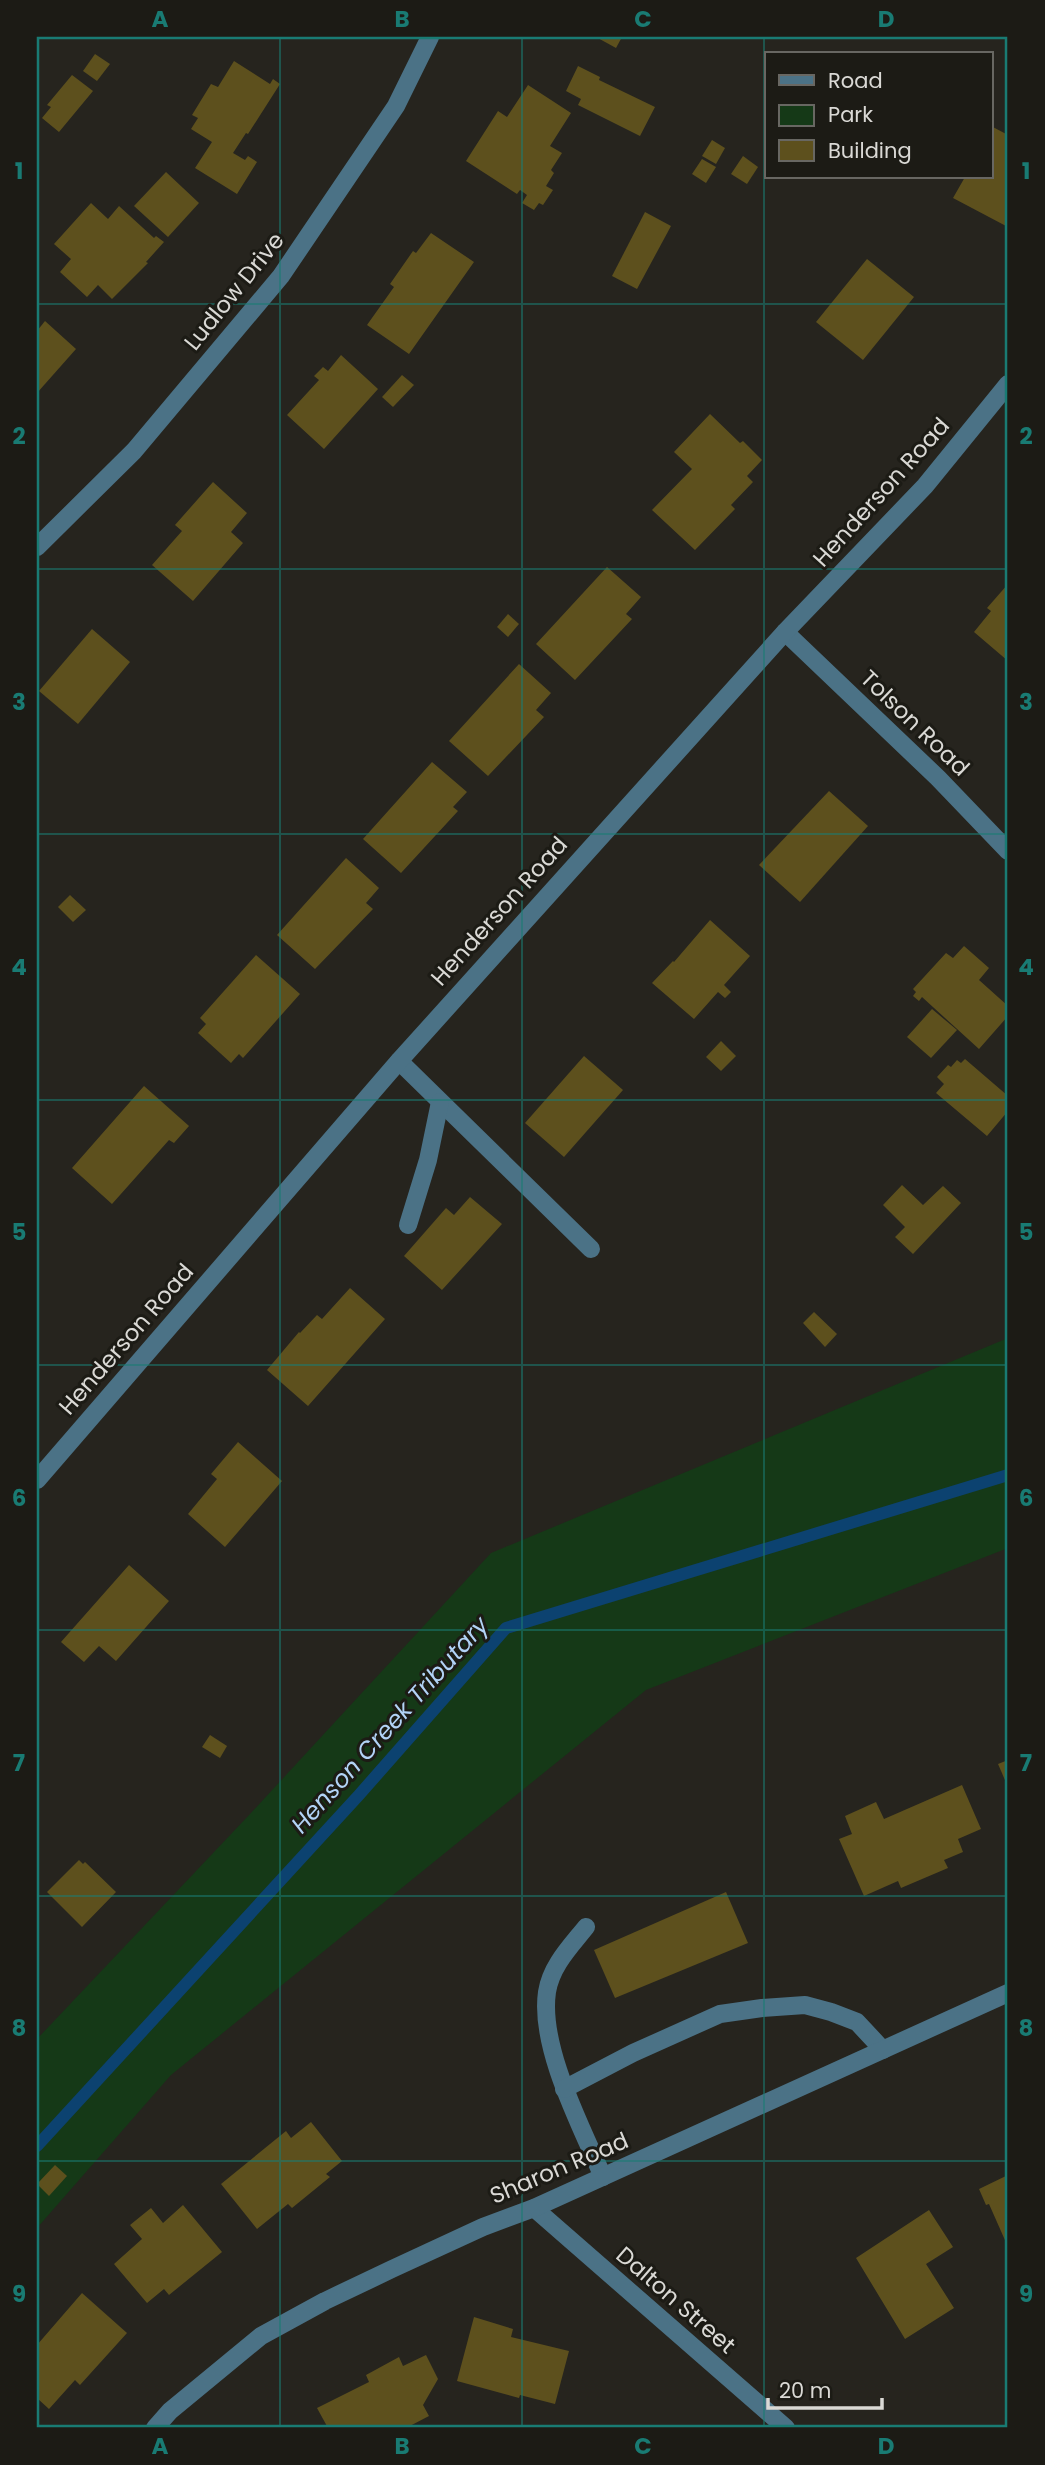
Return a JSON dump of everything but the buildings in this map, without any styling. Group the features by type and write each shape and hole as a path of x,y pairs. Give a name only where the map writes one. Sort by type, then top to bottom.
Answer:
{"street":[{"name":"Ludlow Drive","path":"37,547 134,451 281,276 396,106 430,37"},
{"name":"Henderson Road","path":"37,1480 399,1061 785,632 925,486 1008,384"},
{"name":"Tolson Road","path":"785,632 938,778 1008,851"},
{"path":"399,1061 591,1249"},
{"path":"408,1225 428,1160 440,1102"},
{"path":"586,1927 557,1963 547,1992 549,2035 565,2089 603,2176"},
{"name":"Sharon Road","path":"155,2428 170,2411 261,2336 324,2301 483,2227 534,2208 1008,1993"},
{"path":"565,2089 633,2053 720,2014 762,2008 805,2005 831,2012 857,2022 883,2050"},
{"name":"Dalton Street","path":"534,2208 786,2428"}],"green space":[{"path":"1008,1338 1008,1548 646,1690 171,2075 37,2228 37,2039 491,1553"}],"waterway":[{"name":"Henson Creek Tributary","path":"37,2146 359,1795 506,1628 1008,1475"}]}
